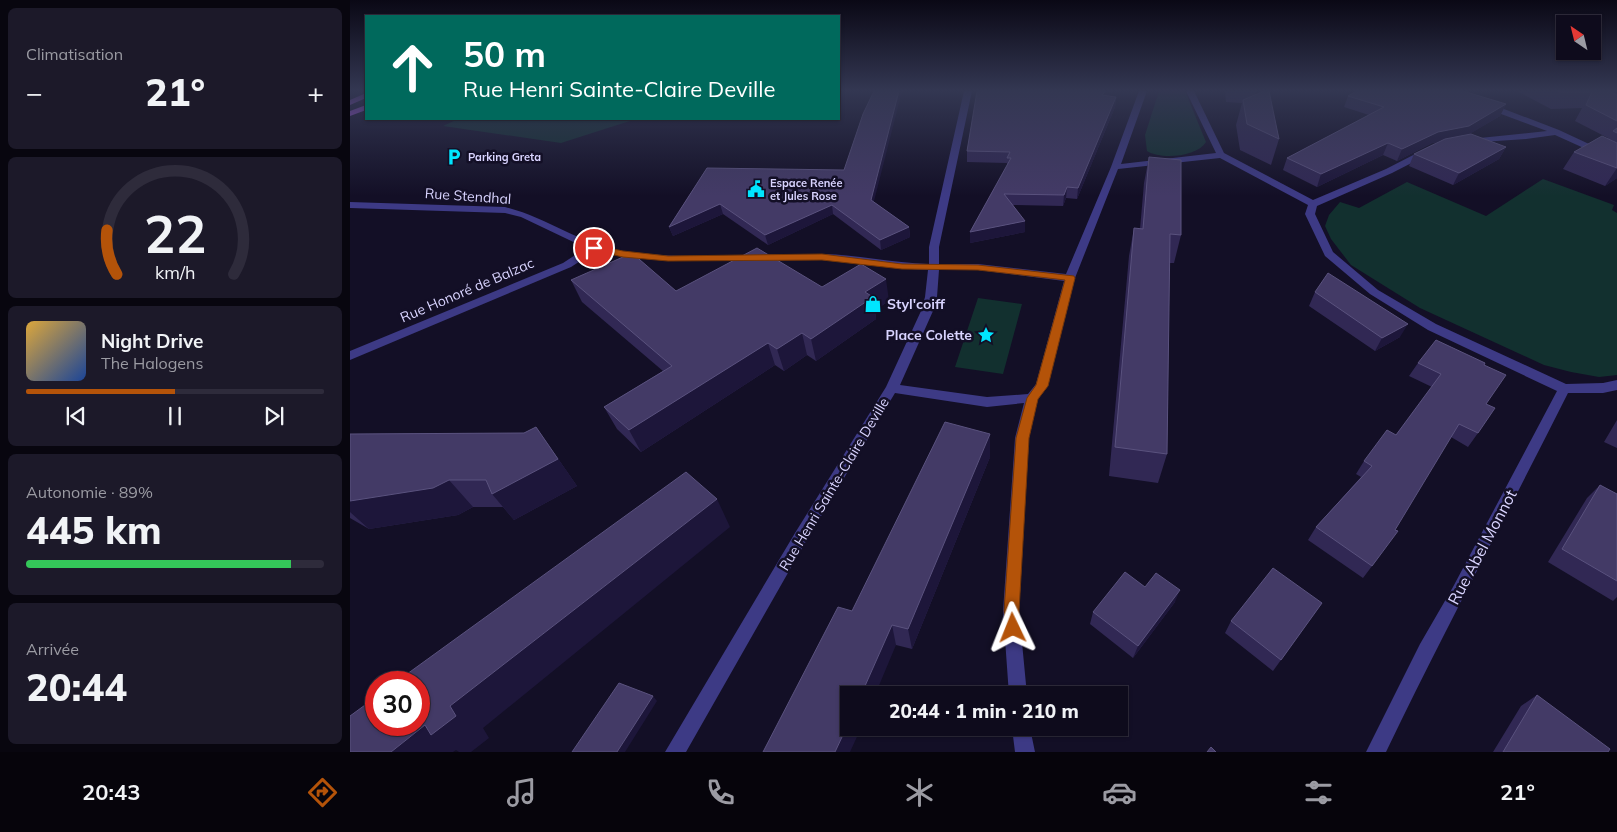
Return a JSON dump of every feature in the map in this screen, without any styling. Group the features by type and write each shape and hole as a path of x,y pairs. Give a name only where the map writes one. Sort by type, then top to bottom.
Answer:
{"street":[{"path":"892,388 927,312 931,297 934,247 960,126"},
{"path":"1017,686 1011,611 1022,438 1032,398 1042,386 1070,278 1130,126"},
{"path":"1206,126 1220,155"},
{"path":"1540,126 1617,160"},
{"path":"1461,142 1478,139 1526,137 1556,132"},
{"path":"1313,204 1390,171 1436,147"},
{"path":"1115,168 1220,155 1313,204"},
{"name":"Rue Stendhal","path":"350,204 506,210 524,215 594,248 623,254 668,258 822,257 902,266 934,267"},
{"path":"1313,204 1310,214 1329,254 1374,292 1432,327 1564,389 1603,388 1617,385"},
{"name":"Rue Honoré de Balzac","path":"350,356 567,265 594,248"},
{"path":"934,267 978,267 1070,278"},
{"name":"Rue Henri Sainte-Claire Deville","path":"675,752 800,538 892,388 987,402 1032,398"},
{"name":"Rue Abel Monnot","path":"1376,752 1426,650 1459,592 1564,389"},
{"path":"1022,736 1025,752"}],"green space":[{"path":"444,126 614,126 561,143"},
{"path":"1148,126 1199,126 1206,142 1195,151 1187,154 1161,156 1147,151 1145,135"},
{"path":"1543,179 1614,205 1612,210 1617,213 1617,375 1599,377 1544,365 1420,308 1351,265 1331,239 1325,226 1329,215 1340,202 1359,208 1407,182 1486,216"},
{"path":"978,298 1022,304 1003,374 955,367"}],"building":[{"path":"859,126 890,126 871,200 909,227 880,240 832,205 765,235 720,204 669,227 707,168 844,170"},
{"path":"971,126 1104,126 1078,188 1067,187 1064,195 1004,194 1025,221 970,232 1011,158 1007,158 1010,152 967,151"},
{"path":"1251,126 1276,126 1279,139"},
{"path":"1348,126 1469,126 1438,132 1402,149 1388,143 1321,174 1287,158"},
{"path":"1471,134 1506,147 1459,173 1414,154 1445,139"},
{"path":"1602,136 1617,143 1617,168 1574,152"},
{"path":"1149,157 1181,160 1181,235 1170,234 1167,454 1115,447 1134,228 1143,229"},
{"path":"757,248 822,287 861,264 886,279 865,292 873,297 811,339 802,333 777,349 768,343 629,430 604,407 672,366 571,280 632,253 676,291"},
{"path":"1328,273 1408,324 1382,338 1315,292"},
{"path":"1436,340 1506,375 1486,404 1495,408 1478,433 1459,424 1395,530 1398,531 1372,566 1316,527 1372,466 1364,461 1387,430 1396,435 1441,374 1418,363"},
{"path":"945,422 990,434 908,629 892,625 865,686 840,686 840,736 842,736 835,752 763,752 838,607 852,611"},
{"path":"536,427 558,459 492,494 486,480 449,480 433,488 350,501 350,434 524,433"},
{"path":"686,472 717,499 450,706 456,716 431,735 430,671 411,671"},
{"path":"1600,485 1617,494 1617,581 1562,549"},
{"path":"1273,568 1322,603 1281,660 1231,621"},
{"path":"1125,572 1145,587 1156,573 1180,590 1138,646 1093,612"},
{"path":"619,683 653,696 617,752 572,752"},
{"path":"1537,695 1610,749 1608,752 1503,752"},
{"path":"365,705 365,736 411,736 391,752 350,752 350,716"},
{"path":"1211,747 1216,752 1207,752"}],"place":[{"name":"Parking Greta","path":"454,157"},
{"name":"Espace Renée et Jules Rose","path":"756,189"},
{"name":"Styl'coiff","path":"873,304"},
{"name":"Place Colette","path":"986,335"}],"route":[{"path":"594,248 623,254 668,258 822,257 902,266 978,267 1070,278 1042,386 1032,398 1022,438 1011,611 1013,628"}]}
